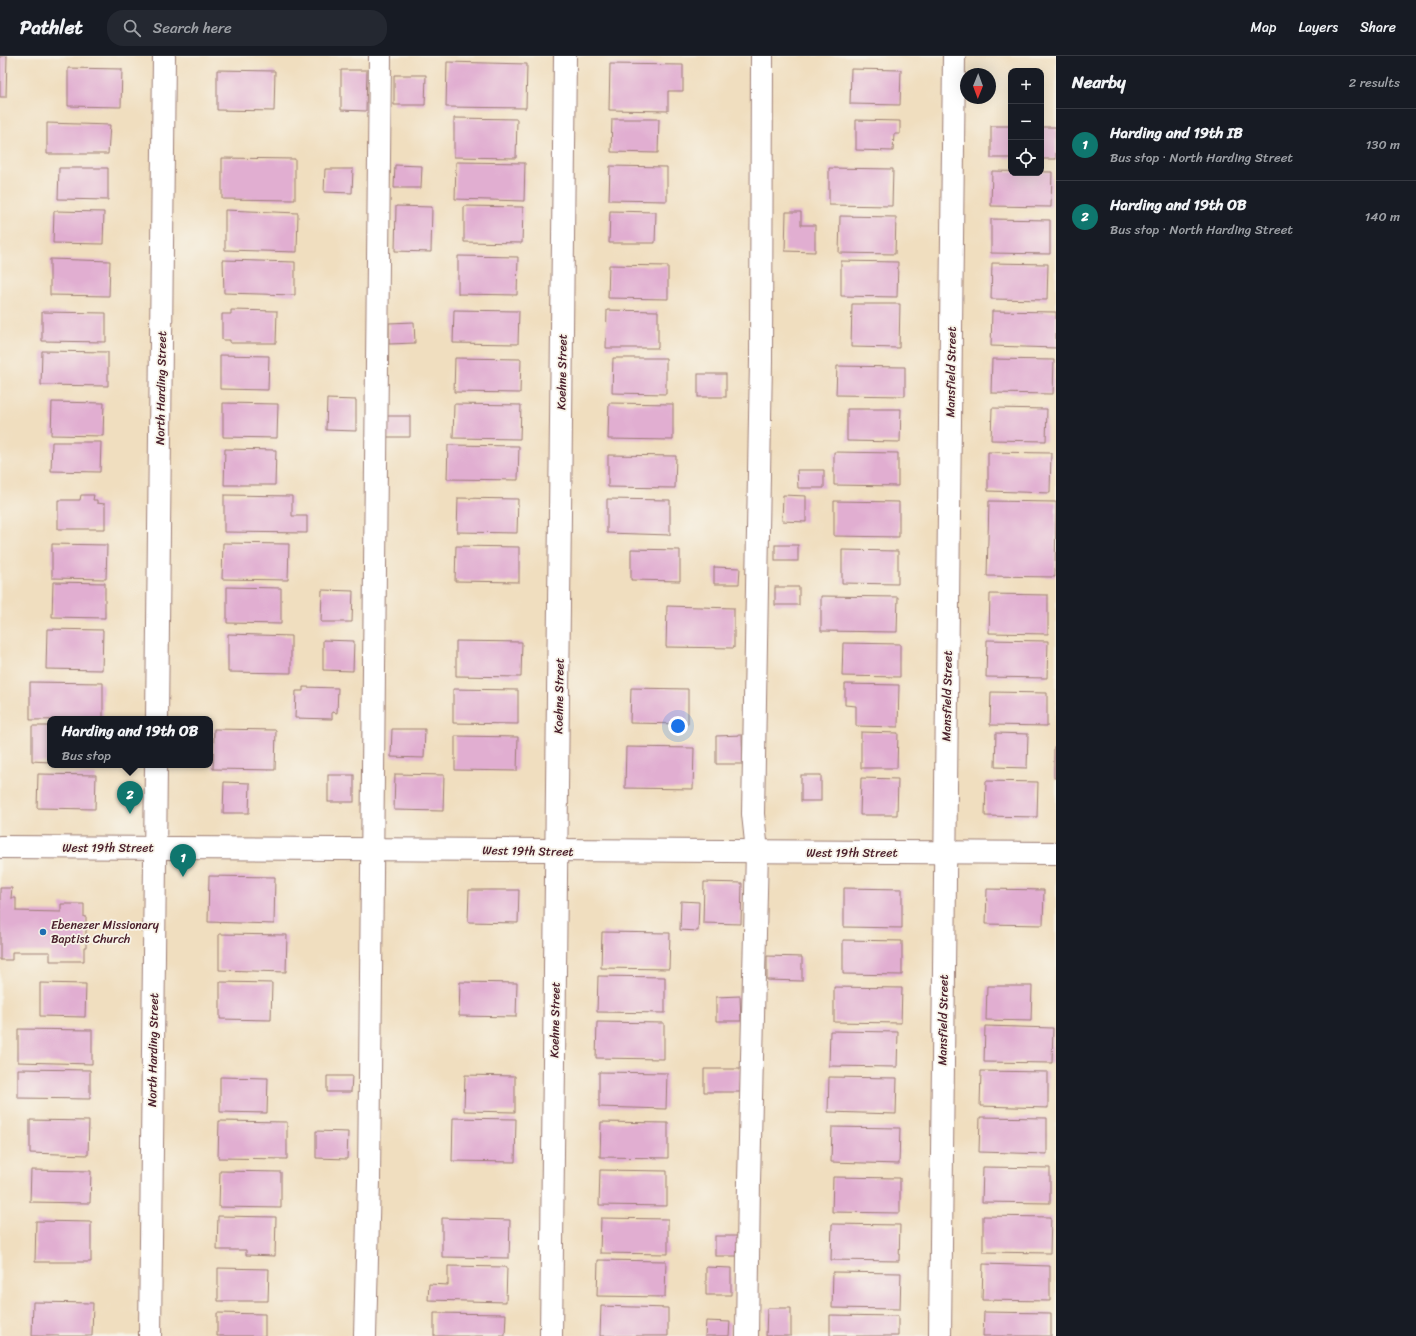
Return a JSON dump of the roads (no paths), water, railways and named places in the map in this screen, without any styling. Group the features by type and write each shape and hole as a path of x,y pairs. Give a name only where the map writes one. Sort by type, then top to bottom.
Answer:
{"street":[{"name":"North Harding Street","path":"157,716 164,56"},
{"path":"365,1336 369,1172 380,56"},
{"name":"Koehne Street","path":"551,1336 565,56"},
{"path":"747,1336 749,1173 757,852 753,814 761,361 762,56"},
{"name":"Mansfield Street","path":"940,1336 954,56"},
{"name":"North Harding Street","path":"150,1336 156,768"},
{"name":"West 19th Street","path":"0,847 1056,853"}],"place":[{"name":"Harding and 19th OB","path":"130,814"},
{"name":"Harding and 19th IB","path":"183,877"},
{"name":"Ebenezer Missionary Baptist Church","path":"43,932"}]}
